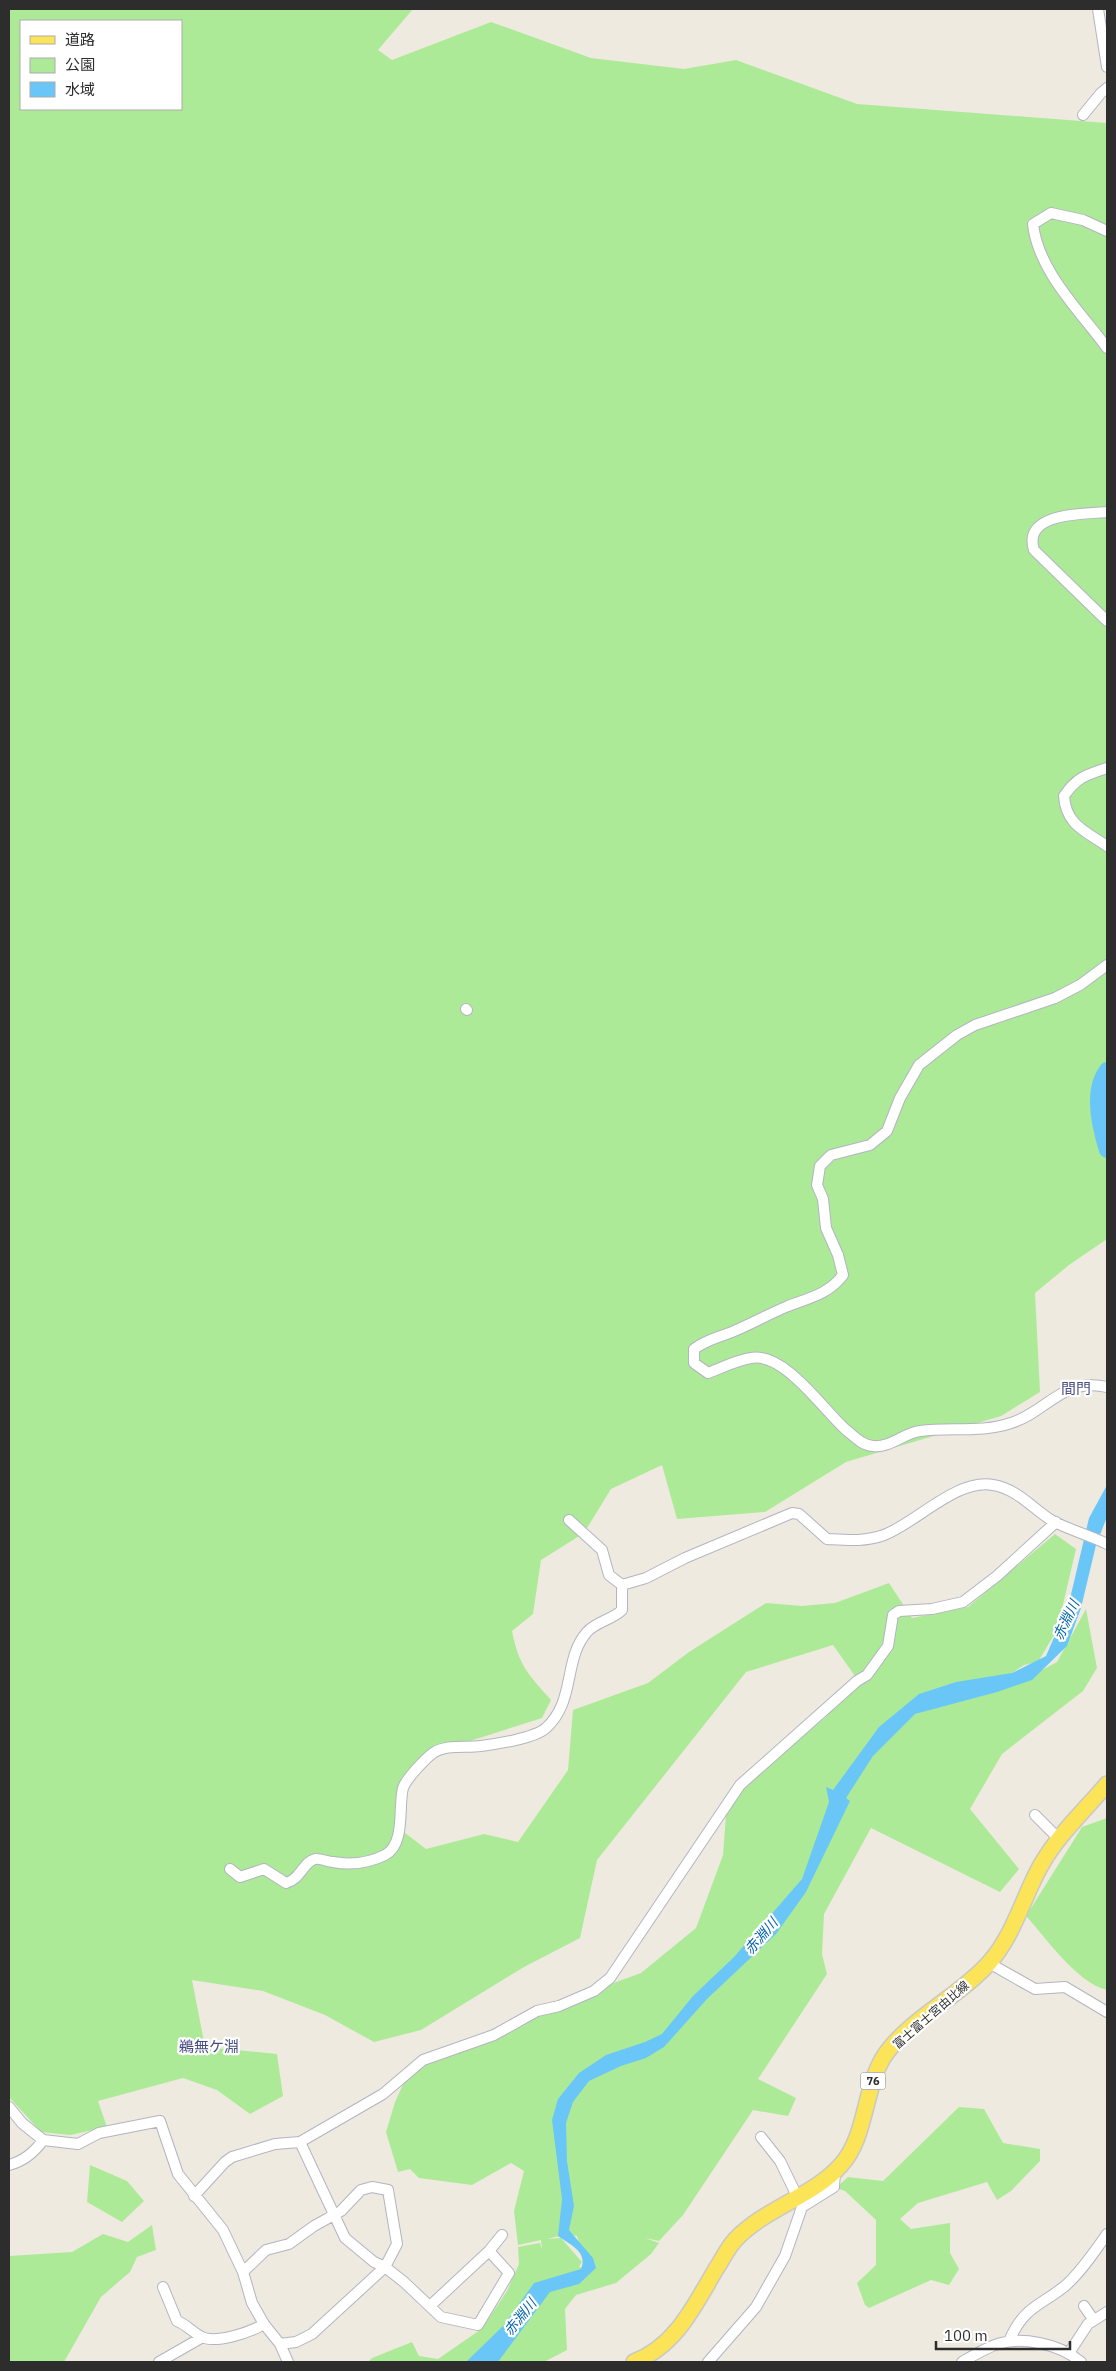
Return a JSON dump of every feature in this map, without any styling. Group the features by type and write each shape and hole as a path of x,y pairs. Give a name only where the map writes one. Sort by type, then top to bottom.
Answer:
{"main road":[{"name":"富士富士宮由比線","path":"634,2362 661,2348 681,2326 734,2240 751,2225 836,2172 854,2145 873,2078 884,2058 911,2028 989,1963 1004,1942 1042,1864 1059,1839 1107,1784"}],"street":[{"path":"1098,9 1107,67"},
{"path":"1083,115 1107,88"},
{"path":"1107,231 1084,220 1057,214 1043,217 1033,224 1035,240 1048,268 1107,348"},
{"path":"1107,512 1060,516 1044,522 1033,533 1031,541 1034,550 1107,621"},
{"path":"1107,768 1074,781 1064,796 1065,811 1073,823 1107,846"},
{"path":"1107,965 1080,985 1055,998 976,1025 957,1035 919,1065 900,1098 887,1131 870,1144 831,1156 820,1166 817,1186 823,1199 826,1228 838,1255 843,1275 836,1285 825,1293 787,1307 732,1332 707,1340 694,1349 694,1363 708,1372 752,1358 769,1359 786,1369 833,1418 861,1443 874,1446 889,1443 918,1431 991,1428 1012,1423 1029,1415 1057,1394 1078,1387 1107,1386"},
{"path":"622,1585 646,1578 685,1558 792,1513 799,1514 827,1539 862,1540 884,1535 954,1493 971,1486 986,1484 1018,1494 1056,1522 1104,1543"},
{"path":"230,1869 240,1877 264,1869 286,1882 298,1878 311,1862 316,1859 347,1864 368,1861 387,1854 401,1826 403,1786 433,1753 446,1748 482,1746 527,1736 545,1729 561,1711 579,1646 588,1632 622,1610 622,1585 609,1574 602,1550 569,1520"},
{"path":"194,2196 225,2162 232,2157 275,2144 300,2142 383,2094 424,2060 494,2036 537,2012 559,2006 594,1991 610,1978 740,1785 857,1681 867,1675 888,1646 893,1615 900,1610 932,1609 963,1602 997,1576 1056,1522"},
{"path":"1035,1815 1059,1839"},
{"path":"989,1963 1035,1989 1065,1987 1107,2012"},
{"path":"9,2107 22,2122 43,2140 78,2144 99,2133 160,2121 178,2174 223,2230 244,2272 252,2303 264,2324 280,2344 288,2362"},
{"path":"761,2137 780,2161 797,2196"},
{"path":"9,2165 19,2162 35,2151 43,2140"},
{"path":"300,2142 345,2238 374,2262 385,2267 431,2305 441,2317 478,2325 510,2273 489,2251"},
{"path":"708,2362 756,2307 785,2256 802,2207 834,2187 836,2172"},
{"path":"244,2272 266,2250 289,2244 342,2211 361,2190 372,2187 388,2190 397,2244 385,2267 312,2334 296,2342 280,2344"},
{"path":"1010,2340 1017,2322 1033,2307 1066,2285 1107,2234"},
{"path":"431,2305 489,2251 502,2235"},
{"path":"163,2286 177,2321 187,2325 201,2338"},
{"path":"1084,2306 1093,2319"},
{"path":"1069,2353 1079,2334 1093,2319 1107,2312"},
{"path":"159,2362 201,2338 223,2339 264,2324"},
{"path":"962,2362 989,2346 1020,2339 1054,2346 1069,2353 1080,2362"}],"green space":[{"path":"9,9 413,9 378,50 392,60 491,22 591,58 684,69 736,60 857,104 1107,123 1107,1239 1069,1265 1035,1293 1040,1392 1001,1416 846,1462 765,1512 677,1519 662,1465 611,1489 584,1533 541,1560 533,1614 512,1631 521,1661 536,1683 551,1700 542,1718 423,1756 401,1779 396,1826 426,1849 484,1834 518,1842 568,1770 573,1710 648,1683 689,1652 766,1603 802,1606 835,1603 889,1583 912,1618 968,1607 1055,1534 1076,1549 1057,1630 1038,1662 1024,1665 1007,1676 907,1716 1016,1684 1057,1662 1086,1609 1097,1668 1083,1691 1002,1754 970,1809 1019,1869 1000,1892 871,1828 824,1914 822,1954 827,1974 758,2079 796,2098 788,2116 753,2110 683,2215 659,2241 645,2238 659,2243 651,2254 616,2283 576,2295 565,2309 567,2350 544,2362 368,2362 372,2358 412,2342 419,2356 438,2359 480,2330 487,2321 507,2291 519,2264 518,2247 540,2243 542,2250 541,2240 518,2245 514,2211 524,2171 511,2163 472,2185 419,2178 410,2169 398,2172 386,2132 395,2102 406,2078 430,2058 447,2058 537,2011 641,1973 696,1928 723,1855 726,1815 744,1787 782,1751 825,1718 855,1676 833,1645 746,1672 597,1860 580,1938 524,1967 421,2030 374,2042 325,2015 263,1991 192,1980 205,2047 277,2054 283,2096 250,2114 217,2090 183,2078 98,2101 107,2127 70,2135 41,2132 9,2097","holes":["567,2234 577,2236 588,2268 579,2267 582,2262 561,2238 547,2239"]},
{"path":"1107,1818 1107,1990 1096,1986 1074,1970 1026,1916 1082,1827"},
{"path":"959,2107 984,2109 1003,2143 1040,2149 1040,2161 1011,2191 997,2200 987,2182 918,2203 900,2219 911,2229 950,2223 950,2253 959,2269 949,2285 931,2280 869,2308 865,2305 857,2283 876,2265 876,2220 845,2191 836,2188 848,2177 883,2181"},
{"path":"90,2165 127,2181 144,2201 122,2222 87,2202"},
{"path":"152,2225 156,2250 137,2257 130,2272 101,2297 64,2362 9,2362 9,2256 72,2252 103,2234 128,2242"}],"water":[{"path":"1107,1485 1107,1517 1096,1545 1081,1608 1067,1646 1032,1680 997,1692 915,1714 873,1756 846,1798 850,1801 806,1892 776,1934 707,1999 664,2047 646,2058 621,2066 589,2081 573,2102 566,2123 567,2161 574,2206 569,2230 593,2258 596,2268 579,2284 550,2292 498,2362 466,2362 504,2325 534,2283 581,2269 583,2263 580,2253 558,2236 562,2199 552,2120 558,2099 579,2073 606,2055 645,2042 662,2034 693,1996 734,1957 802,1879 829,1802 826,1787 833,1790 879,1727 919,1694 956,1682 1012,1673 1046,1656 1069,1603 1089,1518"}],"waterway":[{"name":"赤淵川","path":"1107,1070 1102,1078 1098,1098 1098,1109 1107,1150"}],"district":[{"name":"間門","path":"1076,1389"},
{"name":"鵜無ケ淵","path":"209,2047"}]}
